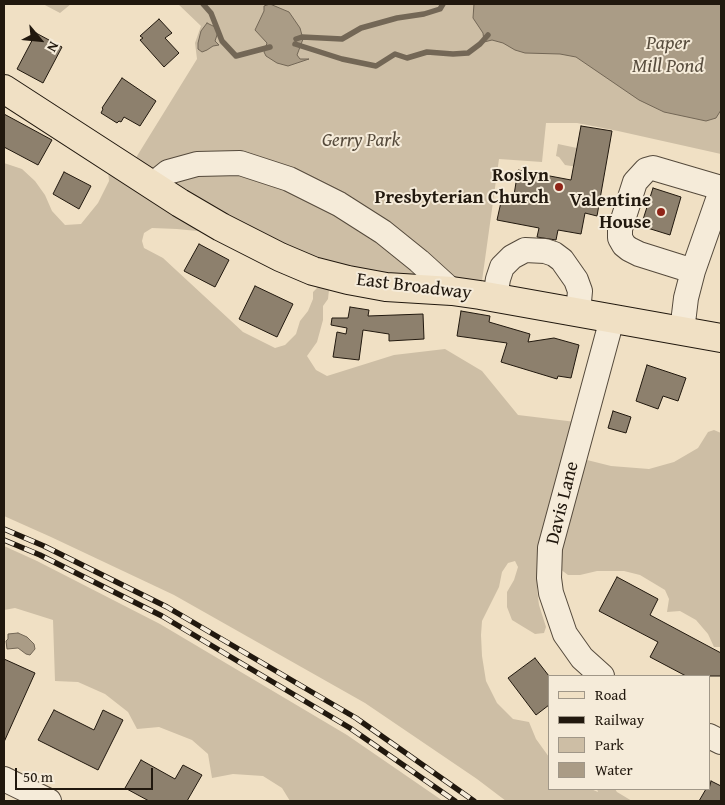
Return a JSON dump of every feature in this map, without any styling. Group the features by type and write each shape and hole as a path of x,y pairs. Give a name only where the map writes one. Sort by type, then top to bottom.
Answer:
{"main road":[{"name":"East Broadway","path":"4,89 152,185 221,227 280,257 313,271 386,287 452,291 495,297 721,338"}],"street":[{"path":"152,185 168,172 197,164 240,163 289,179 339,204 383,232 420,261 452,291"},
{"path":"682,331 686,298 693,271 721,189 653,168 646,170 635,182 620,229 620,238 628,249 639,254 693,271"},
{"path":"495,297 502,267 512,256 525,250 545,251 554,254 562,260 576,280 580,291 578,313"},
{"name":"Davis Lane","path":"601,675 582,658 565,634 551,593 550,548 612,319"},
{"path":"4,779 49,801"}],"green space":[{"path":"43,4 71,4 60,13"},
{"name":"Gerry Park","path":"178,4 721,4 721,154 577,123 546,123 542,162 499,159 480,295 386,287 217,233 152,228 144,233 142,241 144,248 163,258 243,332 275,348 285,345 296,334 300,321 308,311 313,299 313,292 319,286 325,285 329,290 328,299 323,306 323,320 317,342 307,356 316,370 327,376 394,355 445,349 482,371 518,415 584,423 575,457 611,466 649,469 674,462 698,448 708,432 714,430 721,433 721,647 714,647 708,634 696,620 680,611 667,612 669,599 665,590 640,575 624,571 597,571 580,575 568,575 560,569 541,575 537,589 539,605 546,627 544,633 535,634 512,620 507,607 507,592 514,580 518,567 515,561 508,563 502,572 499,587 482,621 482,656 486,681 497,703 513,719 529,722 536,739 548,756 548,790 593,790 598,792 597,790 616,790 632,801 506,801 477,779 365,703 174,595 4,516 4,163 22,169 35,181 45,195 52,211 65,225 81,224 98,203 109,181 108,170 129,169 197,59 195,43 201,26"},
{"path":"558,144 577,148 575,157 579,158 577,167 565,165 556,156"},
{"path":"4,546 160,624 347,735 443,801 290,801 282,788 263,776 233,774 212,778 208,754 192,740 159,727 137,729 128,712 105,694 78,682 55,681 53,620 15,608 4,610"}],"water":[{"path":"270,4 289,12 300,28 303,39 297,55 300,59 309,59 288,66 277,63 266,56 264,52 267,43 255,30 264,11 264,6"},
{"name":"Paper Mill Pond","path":"474,4 721,4 721,110 716,118 706,121 664,112 639,100 576,57 560,54 525,53 492,40 484,42 483,33 473,18"},
{"path":"207,23 219,29 215,41 219,45 202,52 198,49 198,43 201,31"},
{"path":"18,633 27,637 34,644 35,649 30,655 18,648 7,649 6,641 8,634"}],"building":[{"path":"159,19 172,33 165,38 179,53 164,67 140,40 143,38 140,36"},
{"path":"36,33 62,47 43,83 17,69"},
{"path":"122,78 156,101 140,126 124,117 121,122 117,123 101,113 102,108"},
{"path":"4,114 52,140 38,165 4,147"},
{"name":"Roslyn Presbyterian Church","path":"581,126 612,131 597,216 585,213 581,234 558,230 556,240 537,237 539,228 497,220 503,193 514,195 518,170 571,180"},
{"path":"64,172 91,186 79,209 53,194"},
{"name":"Valentine House","path":"653,188 681,197 670,235 641,226"},
{"path":"199,244 229,260 215,287 184,271"},
{"path":"255,286 293,304 277,337 239,319"},
{"path":"350,307 369,310 368,316 423,314 424,339 389,341 389,334 363,330 359,360 333,357 337,332 346,334 347,328 331,325 332,318 348,318"},
{"path":"461,311 490,316 489,322 530,334 528,342 554,338 579,345 571,378 558,376 557,379 501,362 507,343 457,336"},
{"path":"647,365 686,378 678,401 663,396 658,409 636,401"},
{"path":"613,411 631,417 626,433 608,428"},
{"path":"617,577 658,599 650,615 721,653 721,676 684,675 650,657 658,642 599,611"},
{"path":"535,658 548,675 548,706 536,715 508,678"},
{"path":"4,659 35,673 4,742"},
{"path":"54,710 94,730 103,710 123,720 98,770 38,740"},
{"path":"141,760 175,779 183,765 202,775 187,801 149,801 125,788"},
{"path":"711,781 721,786 721,801 699,801 705,790 710,790"}],"waterway":[{"path":"203,4 211,13 222,41 236,56 270,47"},
{"path":"296,39 302,37 342,39 361,28 397,18 424,14 440,9 443,4"},
{"path":"295,44 342,59 376,66 395,54 407,58 427,52 468,53 488,35"}],"railway":[{"path":"4,529 44,546 167,607 356,718 474,801"},
{"path":"4,540 40,555 162,616 350,728 455,801"}],"place":[{"name":"Roslyn Presbyterian Church","path":"559,187"},
{"name":"Valentine House","path":"661,212"}]}
